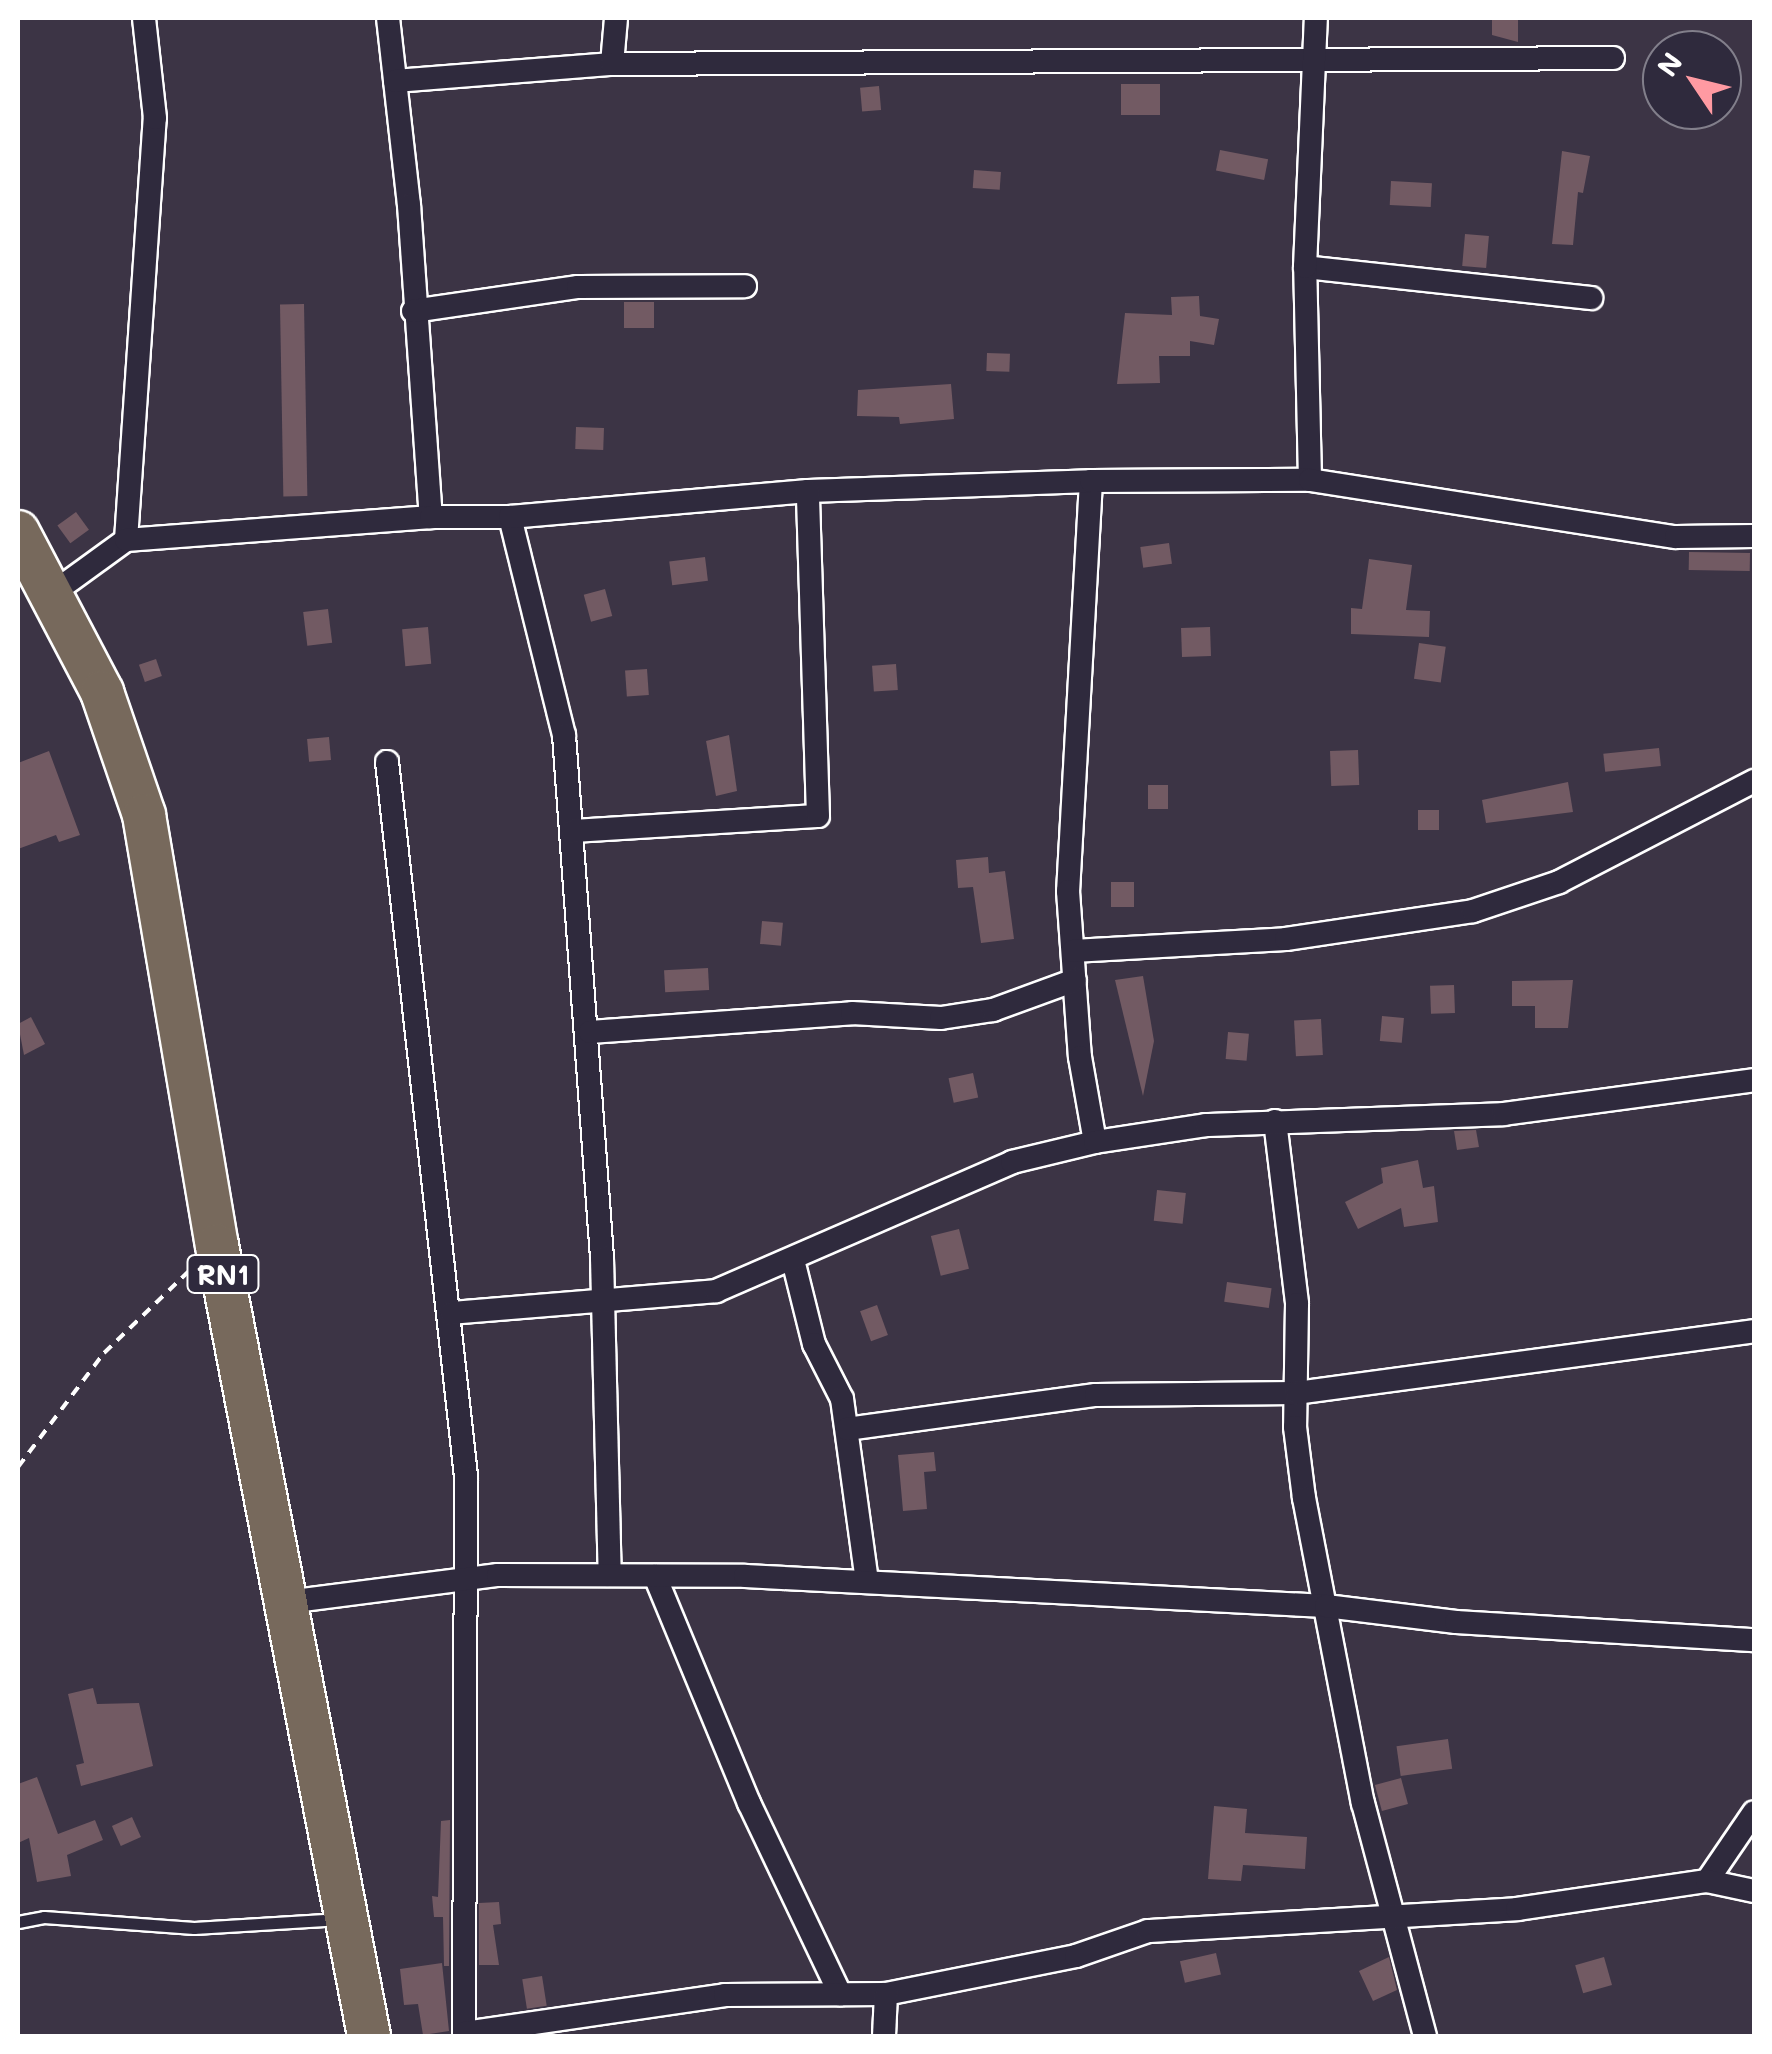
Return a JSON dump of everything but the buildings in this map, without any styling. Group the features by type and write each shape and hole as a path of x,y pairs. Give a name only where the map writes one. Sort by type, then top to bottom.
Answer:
{"highway":[{"name":"RN1","path":"18,532 54,593 102,692 144,816 218,1245 370,2036"}],"street":[{"path":"126,540 156,118 144,18"},
{"path":"388,18 431,517"},
{"path":"612,64 616,18"},
{"path":"1310,480 1306,267 1316,18"},
{"path":"395,80 612,64 1140,65 1314,58 1613,58"},
{"path":"1306,267 1591,298"},
{"path":"414,312 578,287 746,286"},
{"path":"54,593 126,540 431,517 510,518 808,491 1091,481 1310,480 1676,536 1754,536"},
{"path":"1091,481 1068,892 1095,1142"},
{"path":"572,831 818,816 808,491"},
{"path":"510,518 564,734 590,1032 603,1302 610,1576"},
{"path":"387,762 451,1313 470,1579 465,2034 726,1996 886,1994 1076,1956 1148,1930 1517,1909 1707,1880 1754,1891"},
{"path":"1073,951 1286,938 1473,910 1560,882 1754,781"},
{"path":"590,1032 852,1013 940,1018 993,1010 1075,980"},
{"path":"451,1313 716,1291 1012,1162 1095,1142 1275,1121 1504,1114 1754,1080"},
{"path":"1275,1121 1297,1304 1302,1480 1390,1915 1426,2036"},
{"path":"792,1260 846,1429 866,1581"},
{"path":"846,1429 1096,1395 1297,1392 1754,1331"},
{"path":"288,1602 470,1579 655,1576 866,1581 1326,1606 1456,1622 1754,1640"},
{"path":"655,1576 749,1803 840,1994"},
{"path":"1707,1880 1754,1812"},
{"path":"884,2036 886,1994"}],"lane":[{"path":"18,1922 44,1918 194,1928 350,1919"}],"path":[{"path":"18,1467 115,1341 218,1245"}]}
